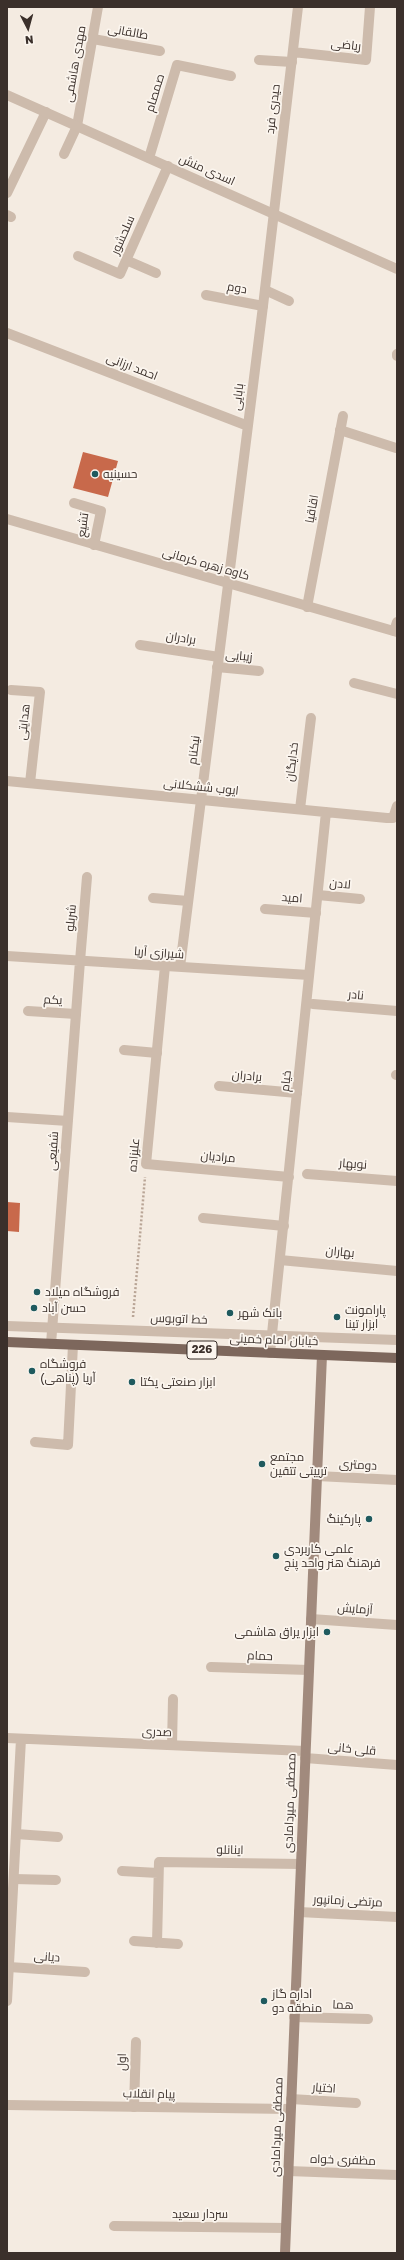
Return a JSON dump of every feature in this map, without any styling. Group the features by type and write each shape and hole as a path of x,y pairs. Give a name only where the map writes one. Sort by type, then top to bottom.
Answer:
{"main road":[{"name":"خیابان امام خمینی","path":"7,1342 397,1358"},
{"name":"مصطفی میردامادی","path":"285,2253 322,1355"}],"street":[{"name":"مهدی هاشمی","path":"64,154 77,126 98,7"},
{"name":"حیدری فرد","path":"274,214 298,7"},
{"name":"ریاضی","path":"293,52 366,60 370,7"},
{"name":"طالقانی","path":"92,39 160,51"},
{"path":"259,60 292,62"},
{"name":"صمصام","path":"149,158 177,65 232,76"},
{"name":"اسدی منش","path":"7,94 397,269"},
{"path":"7,193 46,112"},
{"name":"سلحشور","path":"78,256 120,274 168,166"},
{"name":"بابایی","path":"228,584 274,214"},
{"path":"126,260 156,273"},
{"path":"265,290 289,301"},
{"name":"دوم","path":"206,296 263,306"},
{"name":"احمد ارزانی","path":"7,333 248,426"},
{"name":"اقاقیا","path":"308,607 343,416"},
{"path":"340,430 396,448"},
{"name":"تشیع","path":"74,503 101,510 94,545"},
{"name":"کاوه زهره کرمانی","path":"7,519 308,607 396,629"},
{"name":"نیکنام","path":"180,967 228,584"},
{"name":"برادران","path":"140,645 218,662"},
{"name":"زیبایی","path":"218,662 259,671"},
{"path":"354,683 397,694"},
{"name":"هدایتی","path":"11,690 40,692 30,783"},
{"name":"خدایگان","path":"300,809 310,718"},
{"name":"ایوب ششکلانی","path":"7,781 393,818 397,806"},
{"name":"خیام","path":"270,1353 326,812"},
{"name":"شربلو","path":"80,961 87,877"},
{"name":"لادن","path":"318,895 360,899"},
{"path":"153,898 188,901"},
{"name":"امید","path":"265,909 316,913"},
{"name":"شیرازی آریا","path":"7,956 309,975"},
{"name":"شفیعی","path":"51,1344 80,961"},
{"name":"علیزاده","path":"146,1164 165,966"},
{"name":"نادر","path":"313,1004 397,1011"},
{"name":"یکم","path":"28,1011 76,1014"},
{"path":"124,1050 157,1053"},
{"name":"برادران","path":"219,1086 297,1093"},
{"path":"7,1117 68,1121"},
{"name":"مرادیان","path":"146,1164 289,1177"},
{"name":"نوبهار","path":"307,1174 397,1181"},
{"path":"203,1218 284,1226"},
{"name":"بهاران","path":"280,1260 397,1271"},
{"name":"خط اتوبوس","path":"7,1326 397,1340"},
{"path":"35,1442 68,1446 73,1345"},
{"name":"دومتری","path":"317,1476 397,1480"},
{"name":"آزمایش","path":"311,1619 397,1625"},
{"name":"حمام","path":"211,1667 309,1670"},
{"path":"172,1745 173,1699"},
{"name":"صدری","path":"7,1738 172,1745 305,1754"},
{"path":"7,2001 9,1967 9,1915 14,1879 21,1739"},
{"name":"قلی خانی","path":"305,1754 397,1765"},
{"path":"16,1834 58,1837"},
{"name":"اینانلو","path":"122,1871 159,1867 301,1864"},
{"path":"157,1943 159,1867"},
{"path":"14,1879 56,1880"},
{"name":"مرتضی زمانپور","path":"299,1912 397,1917"},
{"path":"134,1942 178,1944"},
{"name":"دیانی","path":"9,1967 84,1972"},
{"name":"هما","path":"294,2017 368,2019"},
{"name":"اول","path":"134,2107 136,2042"},
{"name":"اختیار","path":"291,2104 356,2103"},
{"name":"پیام انقلاب","path":"7,2105 134,2107 291,2104"},
{"name":"مظفری خواه","path":"288,2171 397,2175"},
{"name":"سردار سعید","path":"114,2226 286,2228"}],"path":[{"name":"علیزاده","path":"132,1330 146,1164"}],"building":[{"name":"حسینیه","path":"83,452 118,461 108,497 73,488"},
{"path":"7,1202 20,1203 19,1232 7,1231"}],"place":[{"name":"حسینیه","path":"95,474"},
{"name":"فروشگاه میلاد","path":"37,1292"},
{"name":"حسن آباد","path":"34,1308"},
{"name":"بانک شهر","path":"230,1313"},
{"name":"پارامونت ابزار تینا","path":"337,1317"},
{"name":"فروشگاه آریا (پناهی)","path":"32,1371"},
{"name":"ابزار صنعتی یکتا","path":"132,1382"},
{"name":"مجتمع ترییتی تتقین","path":"262,1464"},
{"name":"پارکینگ","path":"369,1519"},
{"name":"علمی کاربردی فرهنگ هنر واحد پنج","path":"276,1556"},
{"name":"ابزار یراق هاشمی","path":"327,1632"},
{"name":"اداره گاز منطقه دو","path":"264,2001"}]}
